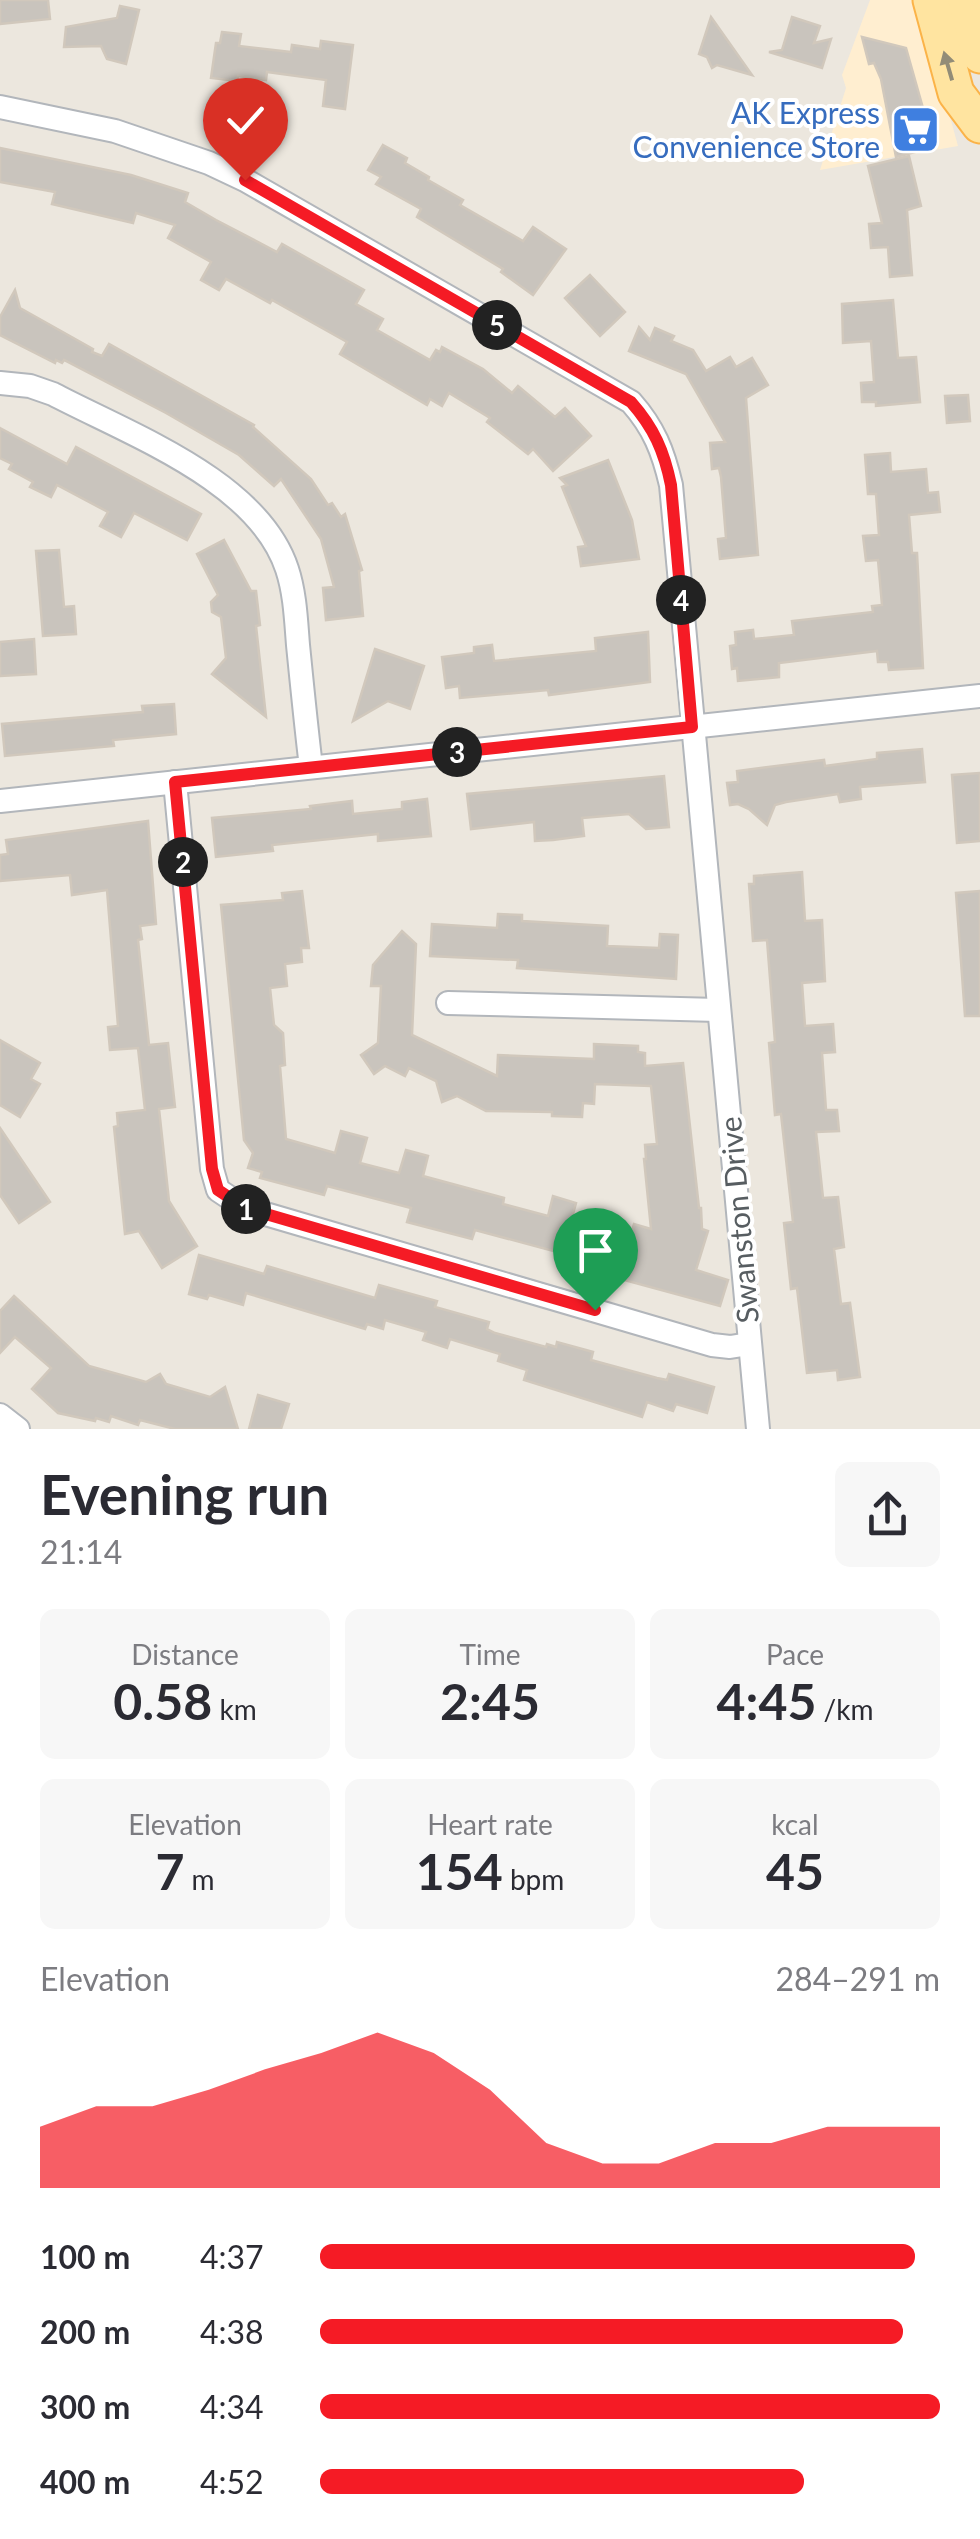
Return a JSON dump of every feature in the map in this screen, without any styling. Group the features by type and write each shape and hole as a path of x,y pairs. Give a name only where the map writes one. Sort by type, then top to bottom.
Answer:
{"main road":[{"path":"931,0 956,93 980,125"},
{"path":"966,0 980,55"}],"street":[{"name":"Swanston Drive","path":"0,107 115,131 209,163 631,402 652,426 671,485 758,1429"},
{"path":"0,383 30,386 54,394 214,479 248,506 266,528 274,539 291,588 310,767"},
{"path":"0,800 980,696"},
{"path":"175,782 212,1169 218,1190 245,1208 712,1345 749,1344"},
{"path":"448,1004 484,1014 718,1010"},
{"path":"0,1415 18,1429"}],"shaded area":[{"path":"870,0 918,0 958,146 820,170 846,88 842,75"}],"building":[{"path":"0,0 48,0 50,19 0,24"},
{"path":"120,6 139,10 126,64 107,59 101,46 64,47 66,27 117,18"},
{"path":"711,17 752,75 717,65 712,68 707,57 699,54"},
{"path":"792,17 820,26 814,43 831,39 822,68 769,52 782,50"},
{"path":"222,32 241,34 239,46 291,52 292,45 320,49 321,41 353,45 345,109 323,106 326,80 267,72 266,80 211,78 216,43 220,43"},
{"path":"862,37 906,48 934,147 896,157 881,79 874,63 869,64"},
{"path":"383,145 407,158 405,163 429,177 428,180 463,200 460,205 523,241 533,227 566,249 533,295 501,272 503,269 417,217 421,209 376,184 381,177 368,170"},
{"path":"0,148 131,175 188,193 185,202 216,220 277,252 282,244 364,290 356,304 383,319 377,330 430,360 442,347 483,369 512,393 518,386 555,417 565,408 591,436 553,471 533,449 528,454 487,422 490,418 449,393 442,406 430,399 427,405 340,354 347,342 272,300 270,303 226,279 219,290 201,280 211,262 168,238 175,225 136,213 133,223 52,204 55,192 0,182"},
{"path":"909,156 921,206 907,210 912,275 890,277 888,247 871,248 869,224 882,223 868,166"},
{"path":"590,275 625,312 600,336 565,298"},
{"path":"15,290 20,308 93,349 92,352 102,356 109,344 254,425 311,479 328,505 332,503 341,517 345,514 362,570 359,571 363,616 326,620 323,588 334,587 321,539 281,479 274,486 239,455 166,413 64,360 55,363 0,335 0,317"},
{"path":"893,300 898,358 916,357 920,402 876,406 876,402 862,402 861,383 874,382 871,341 843,343 842,304"},
{"path":"639,327 650,340 655,328 674,336 671,341 693,350 706,371 730,357 736,367 752,358 768,385 746,398 758,555 720,559 718,539 726,538 721,477 719,468 712,469 710,443 725,442 686,374 629,351"},
{"path":"968,395 970,421 947,423 945,396"},
{"path":"0,428 67,464 76,447 201,514 187,540 134,513 121,537 100,526 108,512 57,485 51,497 30,487 33,482 9,469 12,464 0,458"},
{"path":"890,453 891,472 926,469 928,493 938,492 940,512 909,515 912,553 917,553 923,668 889,670 888,662 878,662 877,651 779,663 779,677 738,681 737,668 732,669 730,646 736,645 735,632 753,630 754,639 794,635 792,621 873,612 872,606 882,605 878,560 866,561 863,536 879,535 876,494 868,494 865,455"},
{"path":"608,460 632,520 639,559 581,566 578,547 586,546 562,487 567,485 560,478"},
{"path":"224,540 251,591 256,591 266,717 212,674 226,658 221,617 212,612 211,602 218,595 197,554"},
{"path":"59,550 64,607 74,606 76,634 43,636 36,551"},
{"path":"648,632 650,682 549,695 548,690 460,698 459,686 446,688 442,657 474,653 474,647 492,645 494,661 596,651 595,638"},
{"path":"34,639 36,674 0,676 0,642"},
{"path":"375,649 424,666 410,709 388,701 353,721"},
{"path":"174,704 176,734 113,740 114,746 5,756 2,724 143,712 142,706"},
{"path":"922,749 925,782 860,787 861,799 840,802 838,794 786,802 775,805 767,825 749,809 730,805 727,783 738,782 737,771 824,760 825,766 877,759 877,753"},
{"path":"980,773 980,841 957,843 952,775"},
{"path":"664,776 669,827 646,829 629,814 582,818 584,836 553,840 535,841 534,822 471,829 467,794"},
{"path":"427,799 431,836 378,841 378,834 272,845 273,851 216,857 212,818 352,801 353,814 402,809 402,802"},
{"path":"148,821 156,924 140,926 142,939 138,940 149,1045 168,1043 175,1107 159,1109 169,1201 197,1246 162,1268 139,1231 125,1234 114,1127 118,1126 117,1113 145,1110 138,1048 110,1050 108,1027 118,1026 107,890 72,895 70,875 0,881 0,855 8,854 6,840"},
{"path":"802,872 805,921 822,920 825,981 802,983 805,1026 833,1024 835,1052 822,1053 826,1110 837,1110 839,1131 816,1132 823,1198 838,1197 844,1247 834,1249 841,1304 850,1303 860,1377 838,1380 837,1370 807,1373 797,1288 791,1289 784,1223 793,1222 781,1114 775,1115 769,1043 775,1042 767,940 753,941 749,884 754,884 754,876"},
{"path":"302,891 309,948 301,948 302,962 285,964 287,986 270,988 274,1025 283,1033 285,1065 280,1066 286,1139 335,1153 341,1131 367,1138 360,1163 399,1173 406,1150 428,1156 423,1176 504,1198 503,1204 548,1216 553,1196 576,1203 568,1232 627,1248 634,1224 651,1229 644,1159 645,1145 657,1144 651,1086 595,1084 594,1104 583,1103 582,1117 552,1116 552,1112 486,1111 457,1096 442,1102 436,1081 409,1068 405,1076 385,1066 374,1074 361,1055 378,1043 381,986 371,986 373,965 402,931 416,944 412,1035 497,1076 498,1055 594,1059 594,1044 638,1046 638,1052 645,1053 645,1066 683,1063 702,1229 708,1231 696,1270 728,1280 720,1306 558,1262 561,1253 475,1230 472,1239 407,1222 411,1208 327,1186 324,1195 260,1178 262,1172 248,1168 253,1153 244,1140 221,905 283,900 282,893"},
{"path":"980,891 980,1016 965,1016 956,893"},
{"path":"498,914 522,915 522,921 608,926 607,946 659,948 660,934 678,935 676,979 517,968 518,960 430,956 432,924 497,928"},
{"path":"0,1040 40,1063 31,1079 40,1084 20,1117 0,1105"},
{"path":"0,1128 50,1202 19,1223 0,1195"},
{"path":"199,1255 264,1274 267,1266 375,1298 379,1285 437,1301 435,1307 489,1322 487,1329 495,1333 546,1347 556,1347 557,1342 593,1352 591,1360 657,1378 667,1380 669,1374 714,1387 707,1413 676,1404 673,1411 647,1402 642,1417 524,1380 527,1370 498,1361 500,1354 450,1339 447,1348 423,1340 426,1332 385,1320 383,1329 367,1324 365,1329 246,1293 243,1305 209,1295 207,1299 189,1294"},
{"path":"14,1296 89,1366 146,1382 160,1374 166,1384 210,1397 225,1387 238,1429 175,1429 140,1420 138,1425 111,1416 109,1422 58,1413 32,1389 51,1368 15,1337 0,1353 0,1311"},
{"path":"258,1395 289,1404 281,1429 249,1429"}],"place":[{"name":"AK Express Convenience Store","path":"915,129"}],"route":[{"path":"245,180 631,402 652,426 671,485 692,727 175,782 212,1169 218,1190 245,1208 595,1310"}]}
